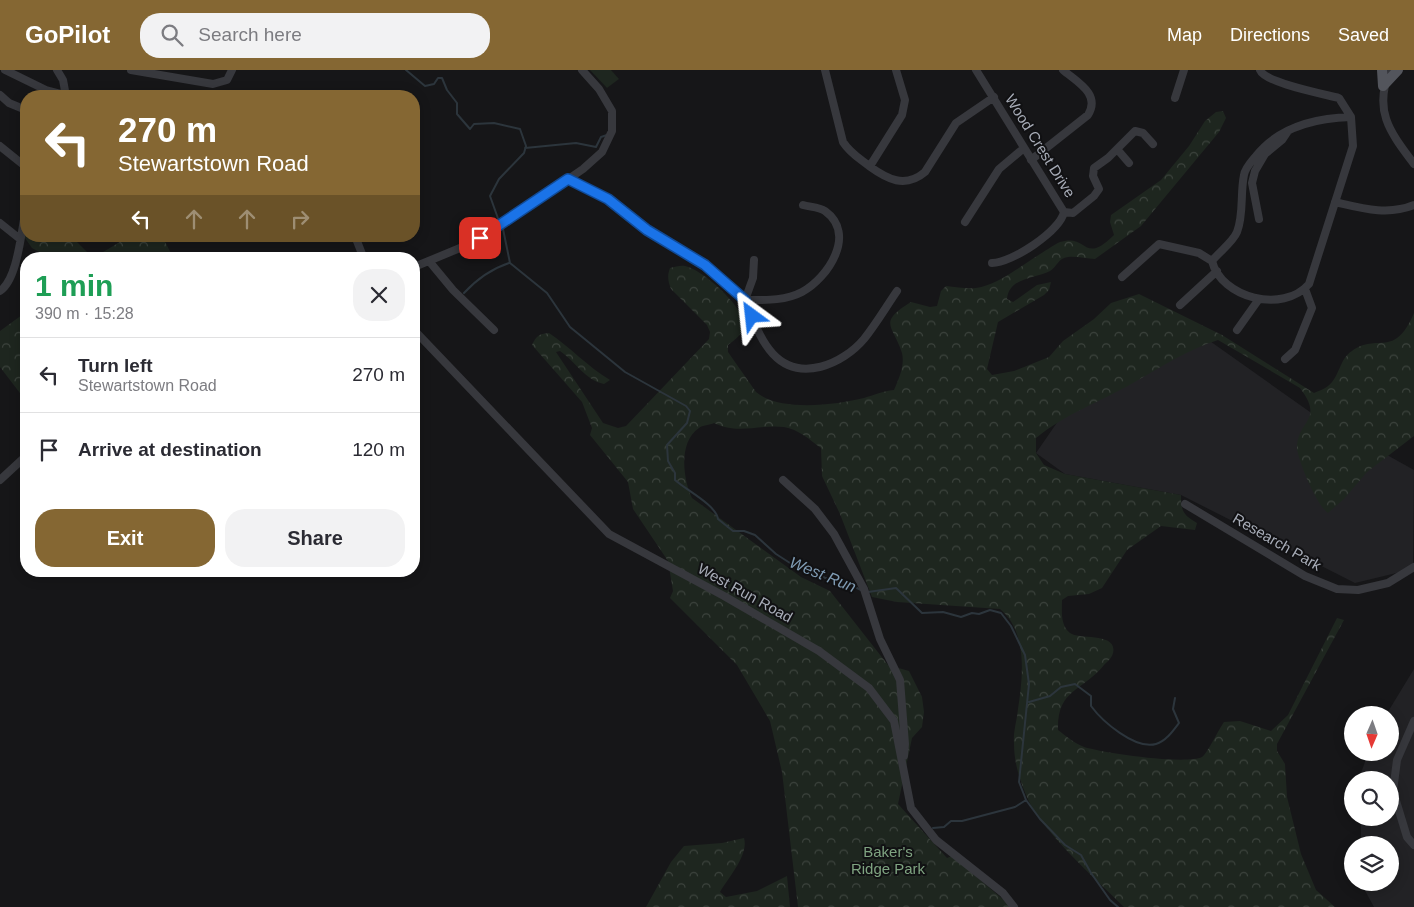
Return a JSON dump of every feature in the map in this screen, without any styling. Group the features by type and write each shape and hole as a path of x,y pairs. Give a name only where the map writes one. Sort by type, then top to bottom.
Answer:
{"main road":[{"path":"1382,70 1383,86"},
{"path":"1383,86 1398,70"}],"street":[{"path":"5,70 46,90"},
{"path":"57,70 66,90"},
{"path":"131,70 213,84 227,80 232,70"},
{"path":"420,264 460,248 493,231 568,179 602,152 612,131 613,119 609,105 599,89 582,70"},
{"path":"825,70 843,142 852,154 888,180 898,182 919,178 931,165 956,123 965,115 994,97"},
{"path":"870,166 902,115 905,107 896,70"},
{"name":"Wood Crest Drive","path":"976,70 1064,212"},
{"path":"1031,160 1088,115 1091,110 1092,102 1088,91 1063,70"},
{"path":"1175,98 1184,70"},
{"path":"1122,277 1159,244 1199,253 1212,261 1217,271 1234,290 1270,302 1289,298 1305,290 1309,284 1353,146 1351,117 1339,98 1272,80 1262,74 1260,70"},
{"path":"1390,70 1383,86 1384,118 1396,140 1414,164"},
{"path":"1,97 20,108"},
{"path":"1212,261 1236,234 1241,215 1244,175 1249,165 1266,143 1291,128 1331,118 1351,117"},
{"path":"1259,219 1252,183 1255,171 1266,154 1282,140 1291,128"},
{"path":"992,263 1015,257 1061,223 1064,212 1073,213 1098,193 1098,185 1093,176 1094,168 1117,150 1135,132 1143,133 1154,144"},
{"path":"0,146 20,162"},
{"path":"965,222 999,169 1006,161 1024,148"},
{"path":"1117,150 1129,163"},
{"path":"568,179 608,199 647,230 705,265 745,300 758,332 774,355 790,364 807,368 829,366 846,356 864,339 897,292"},
{"path":"1335,202 1364,209 1384,210 1414,205"},
{"path":"745,300 777,300 801,292 820,278 836,257 840,231 834,220 824,210 803,205"},
{"path":"0,224 20,239 13,274 7,286 0,291"},
{"path":"745,300 753,278 754,260"},
{"path":"429,261 453,290 494,330"},
{"path":"1180,305 1217,271"},
{"path":"1285,359 1294,350 1312,308 1305,290"},
{"path":"1237,330 1259,299"},
{"name":"West Run Road","path":"420,336 609,534 724,596 819,651 869,688 894,721 911,808 936,840 1003,893 1014,907"},
{"path":"0,480 20,462"},
{"path":"783,480 815,509 834,534 864,589 880,639 900,680 905,744 903,763"},
{"name":"Research Park","path":"1185,504 1305,576 1338,589 1358,590 1388,583 1414,567"},
{"path":"1414,721 1397,760 1393,790 1407,837 1414,845"}],"shaded area":[{"path":"1207,339 1310,412 1414,470 1413,569 1355,583 1181,495 1065,474 1036,453 1065,411"},
{"path":"1414,669 1414,907 1374,907 1365,891 1399,891 1399,836 1361,836 1361,826 1399,826 1399,771 1362,771 1365,761 1399,761 1399,706 1391,706"}],"green space":[{"path":"590,70 611,70 619,79 607,88"},
{"name":"Baker's Ridge Park","path":"1223,111 1226,118 1219,132 1141,226 1095,259 1068,257 1060,261 1050,271 1012,286 1007,299 1013,302 1037,285 1051,282 1049,290 1044,295 998,322 987,369 992,375 1014,371 1049,357 1063,341 1094,319 1111,303 1139,294 1222,335 1314,393 1332,382 1344,359 1352,351 1361,346 1392,341 1400,336 1414,313 1414,436 1367,472 1344,499 1328,513 1319,502 1309,483 1298,454 1298,439 1310,414 1307,399 1300,388 1218,340 1174,359 1121,390 1071,415 1036,438 1036,453 1044,465 1065,474 1181,495 1184,512 1197,523 1195,530 1161,526 1127,550 1102,588 1089,594 1068,596 1062,600 1063,622 1070,633 1104,639 1113,646 1112,657 1096,674 1072,692 1062,706 1058,730 1077,744 1125,755 1179,760 1202,757 1224,722 1240,721 1271,731 1288,715 1337,618 1344,620 1277,744 1277,751 1285,764 1287,797 1301,854 1316,890 1335,907 1124,907 1056,838 1043,823 1026,795 1019,776 1014,750 1021,683 1021,656 1019,642 1009,619 1000,609 897,602 872,597 840,514 822,476 821,448 804,435 789,428 775,426 740,429 714,423 700,427 692,434 685,451 686,481 692,498 801,577 830,591 888,665 909,671 922,697 924,712 922,727 912,738 898,804 947,858 952,856 1012,907 798,907 782,772 770,721 737,665 670,598 673,591 668,561 633,509 628,482 590,435 592,428 582,402 532,345 533,342 538,336 549,333 610,380 604,384 591,379 566,355 560,351 556,352 603,423 618,428 626,426 709,339 710,332 707,325 671,289 668,276 670,268 683,266 692,269 711,281 737,308 742,317 744,327 739,336 728,345 728,352 756,392 766,398 793,405 824,404 852,401 894,390 901,372 903,358 890,325 894,315 900,309 911,302 930,307 937,306 941,291 946,286 973,288 992,283 1060,242 1076,241 1091,248 1104,244 1114,235 1110,222 1111,215 1161,180 1189,146 1205,121 1216,112"},
{"path":"28,242 77,242 87,252 39,252 32,248"},
{"path":"120,242 165,242 170,252 103,252"},
{"path":"20,316 20,393 0,367 0,331"},
{"path":"744,838 745,845 741,859 720,892 726,897 757,891 787,876 790,907 646,907 671,862 684,846 722,843"}],"waterway":[{"name":"West Run","path":"406,70 425,86 434,84 438,78 442,78 447,90 457,103 457,114 470,129 474,124 494,123 520,129 526,146 524,153 499,179 490,196 500,224"},
{"path":"525,148 576,143 596,147 601,137 607,135"},
{"name":"West Run","path":"503,229 510,263 547,293 570,327 625,372 686,406 690,411 687,423 667,445 668,461 675,473 675,480 712,508 718,519 733,531 744,531 755,535 776,554 790,563 816,571 825,578 836,578 861,590"},
{"name":"West Run","path":"464,293 485,275 509,263"},
{"name":"West Run","path":"868,592 896,588 922,613 943,612 961,617 990,610 1001,613 1011,626 1025,655 1029,684 1019,782 1026,800 1040,819 1065,845 1081,855 1110,900 1118,907"},
{"path":"1029,702 1050,696 1061,687 1075,684 1091,696 1091,706 1111,726 1129,739 1148,745 1163,741 1179,723 1173,709 1175,698"},
{"path":"933,828 944,827 951,821 962,821 1015,807 1026,800"}],"route":[{"path":"480,238 568,179 608,199 627,212 647,230 705,265 745,300 752,316"}]}
